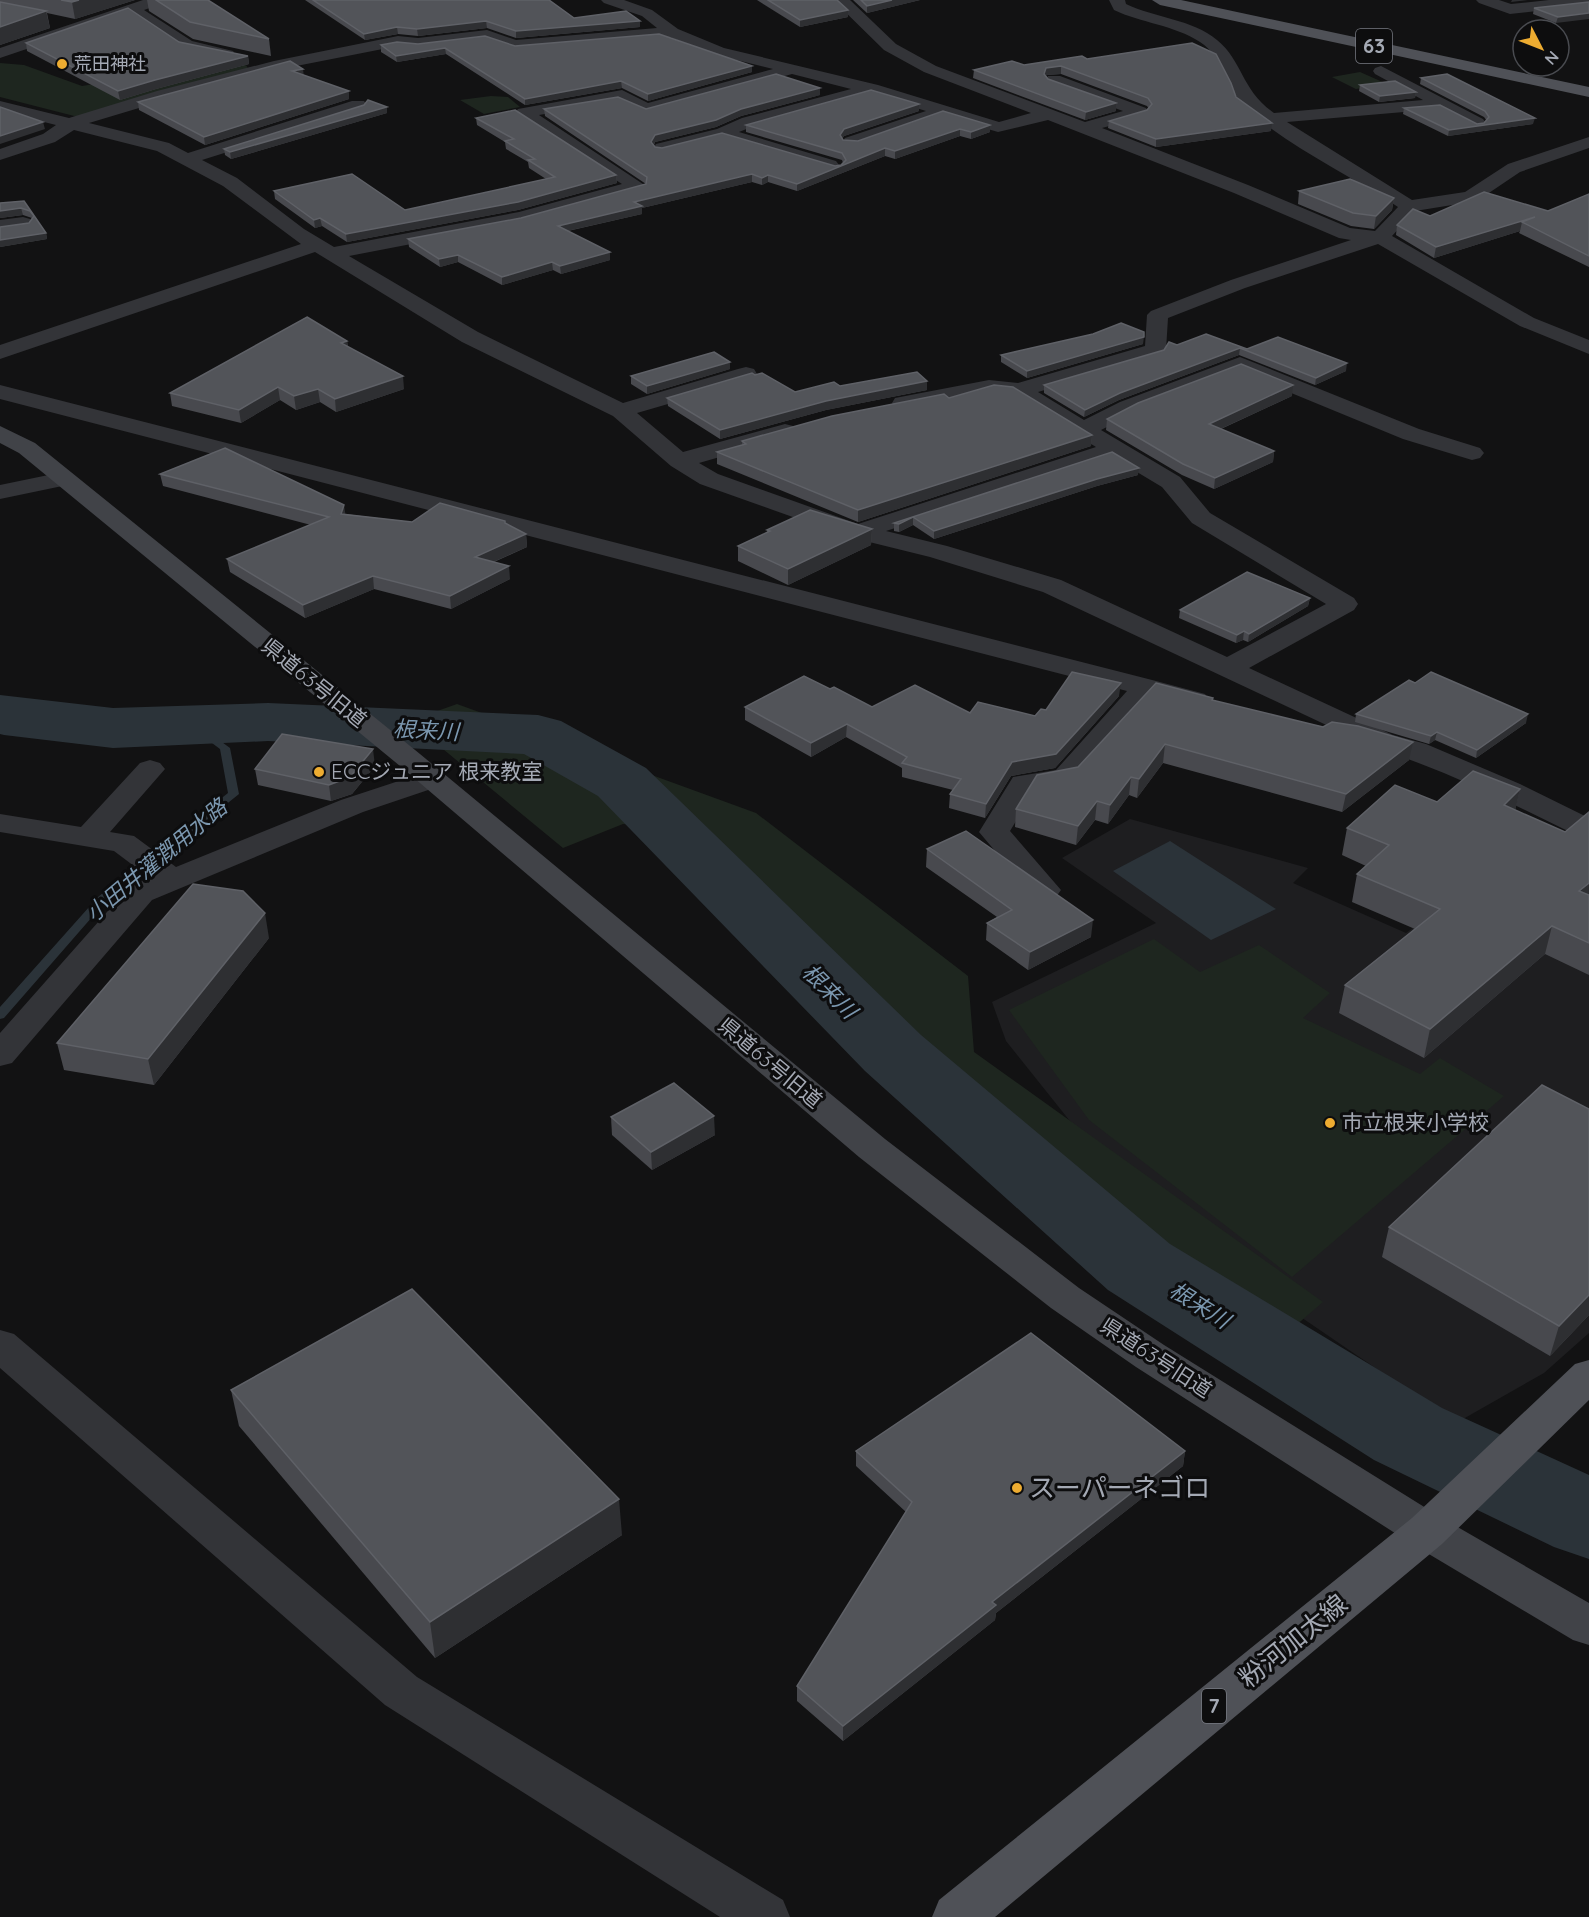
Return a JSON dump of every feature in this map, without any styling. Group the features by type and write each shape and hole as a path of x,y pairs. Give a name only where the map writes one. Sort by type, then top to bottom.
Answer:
{"main road":[{"name":"63","path":"1160,0 1589,92"},
{"name":"63","path":"1198,0 1589,83"},
{"name":"粉河加太線","path":"957,1917 1427,1530 1470,1492 1589,1375"}],"street":[{"path":"3,50 159,0"},
{"path":"609,0 647,14 672,32 718,51 872,89 998,127 1049,114"},
{"path":"841,0 890,47 930,69 1086,128 1346,234 1380,237 1527,322 1589,348"},
{"path":"1117,0 1119,7 1132,14 1176,25 1207,39 1223,54 1249,101 1291,134 1360,173 1409,206"},
{"path":"1484,0 1510,9 1589,0"},
{"path":"133,9 187,45 280,63"},
{"path":"43,20 76,26"},
{"path":"0,155 49,138 72,123 163,95 280,63 398,41 418,43 487,35 514,45 672,32"},
{"path":"0,351 324,249 521,217 636,186 525,113 622,95 646,109 793,69"},
{"path":"1381,71 1477,123"},
{"path":"1054,80 1140,112 1086,128"},
{"path":"662,148 723,133 748,122 872,89"},
{"path":"1271,118 1441,104"},
{"path":"187,159 358,105"},
{"path":"3,109 72,123 163,147 187,159 230,182 297,233 470,337 621,411 679,461 709,479 858,532 938,550 1052,586 1382,740"},
{"path":"851,142 944,110"},
{"path":"723,133 836,166"},
{"path":"885,407 988,387 1019,390 1155,350 1158,315 1238,284 1380,237 1409,206 1470,196 1514,168 1589,142"},
{"path":"0,226 23,223"},
{"path":"1084,429 1128,406 1240,364 1411,434 1472,453"},
{"path":"621,411 746,374"},
{"path":"1019,390 1171,482 1201,518 1345,604 1226,669"},
{"path":"0,392 1222,706"},
{"path":"679,461 804,426"},
{"name":"県道63号旧道","path":"0,433 27,448 421,769 872,1148 1065,1298 1150,1356 1427,1530 1589,1626"},
{"path":"858,532 1114,448"},
{"path":"0,492 63,479"},
{"path":"1045,890 994,832 1024,783 1065,778 1146,687"},
{"path":"1289,722 1382,740 1416,750 1509,790 1589,830"},
{"path":"89,836 150,769"},
{"path":"0,1055 141,893 169,876 352,806 421,769"},
{"path":"0,823 123,843 169,876"},
{"path":"0,1345 401,1691 765,1917"}],"shaded area":[{"path":"243,60 256,82 82,118 0,97 0,63 24,65 82,86"},
{"path":"1360,72 1387,84 1356,89 1332,77"},
{"path":"491,96 508,97 520,107 484,114 460,100"},
{"path":"457,704 756,813 968,976 974,1052 1323,1302 1280,1339 1122,1238 899,1034 774,897 700,830 623,824 563,848 409,721"},
{"name":"市立根来小学校","path":"1130,819 1308,868 1293,883 1406,933 1550,825 1589,843 1589,1333 1544,1373 1456,1423 1137,1205 1006,1041 992,1002 1156,923 1062,858"},
{"path":"1170,841 1276,909 1211,940 1113,871"},
{"path":"1154,939 1200,972 1259,945 1330,993 1303,1018 1420,1074 1440,1058 1504,1096 1292,1277 1089,1120 1009,1010"}],"building":[{"path":"156,0 208,0 269,39 190,22"},
{"path":"313,0 549,0 574,18 626,11 640,21 516,31 486,21 417,29 397,27 364,34"},
{"path":"768,0 837,0 848,10 800,20"},
{"path":"861,0 892,0 867,6"},
{"path":"0,2 46,11 0,27"},
{"path":"1589,2 1589,13 1558,17 1534,8"},
{"path":"128,8 179,42 248,56 118,91 26,43"},
{"path":"659,34 752,66 648,94 621,81 525,99 445,48 396,56 381,45 397,42 418,44 485,36 515,46"},
{"path":"1192,43 1216,54 1236,97 1272,123 1156,139 1109,121 1147,110 1152,104 1148,98 1061,66 1046,68 1044,74 1048,79 1116,103 1086,112 974,70 1012,61 1024,65 1082,56 1087,59"},
{"path":"290,61 303,69 292,71 349,91 204,137 138,102"},
{"path":"776,74 820,88 741,109 716,120 655,135 651,142 655,147 662,148 722,133 835,166 841,165 846,160 842,153 746,125 871,90 919,104 844,129 840,135 843,140 858,141 943,111 990,125 971,132 960,129 895,151 885,148 797,184 768,175 762,178 752,174 634,202 642,206 558,226 610,252 560,266 552,262 502,277 458,255 439,259 408,239 521,218 646,184 647,177 544,109 618,97 646,109"},
{"path":"1447,74 1535,118 1449,130 1404,108 1440,105 1477,124 1484,123 1489,117 1485,111 1421,78"},
{"path":"1395,81 1416,92 1380,96 1360,85"},
{"path":"368,100 387,107 230,152 224,149 364,105"},
{"path":"0,107 43,122 0,136"},
{"path":"515,110 616,175 518,202 346,234 320,218 314,220 274,191 352,174 405,210 555,177 528,160 535,159 505,141 514,139 476,118"},
{"path":"1350,179 1394,198 1376,216 1353,213 1299,191"},
{"path":"1484,192 1548,211 1589,194 1589,256 1522,222 1535,217 1436,247 1397,225 1413,209 1430,216"},
{"path":"24,201 46,233 0,240 0,227 29,223 34,216 30,211 21,208 0,211 0,203"},
{"path":"307,317 347,341 341,343 403,376 335,399 318,389 294,396 278,387 239,410 170,393"},
{"path":"1121,323 1144,332 1144,337 1027,371 1001,355 1093,334"},
{"path":"1206,334 1247,349 1278,337 1347,363 1316,378 1240,348 1120,393 1085,410 1044,385 1164,350 1169,342 1177,345"},
{"path":"714,352 730,362 647,386 631,376"},
{"path":"1241,364 1293,385 1209,424 1274,451 1215,478 1183,464 1107,419 1138,403"},
{"path":"917,372 927,381 826,401 720,430 667,398 752,373 755,375 762,373 795,392 834,382 840,386"},
{"path":"994,385 1013,387 1092,435 858,510 717,452 746,444 742,441 832,416 944,394 949,398"},
{"path":"225,448 344,505 341,514 412,522 440,503 505,521 526,534 475,557 509,566 450,596 373,576 303,605 227,559 329,517 160,474"},
{"path":"1112,452 1139,468 1097,479 934,531 913,517 899,524 894,523"},
{"path":"810,510 872,529 788,569 738,546 770,531 767,530"},
{"path":"1247,572 1310,598 1249,634 1244,631 1237,635 1180,610"},
{"path":"1072,672 1121,683 1056,754 1012,762 986,804 950,794 961,779 902,763 907,757 847,724 811,743 745,707 804,676 830,689 834,687 872,707 915,685 970,713 978,702 1035,716 1041,709 1046,710"},
{"path":"1431,672 1528,714 1477,750 1437,732 1431,736 1356,714 1409,680 1415,683"},
{"path":"1156,683 1213,698 1212,700 1323,727 1332,722 1358,726 1413,742 1346,794 1165,744 1139,779 1131,777 1110,805 1097,801 1078,826 1016,809 1037,775 1078,767"},
{"path":"282,734 373,749 350,777 329,785 255,769"},
{"path":"1473,771 1520,789 1504,805 1565,832 1589,812 1589,883 1579,891 1589,895 1589,943 1552,926 1430,1029 1345,985 1440,909 1357,874 1389,845 1347,828 1395,785 1437,802"},
{"path":"966,831 1093,920 1030,952 987,923 1012,910 927,849"},
{"path":"193,884 243,891 265,913 148,1059 57,1043"},
{"path":"674,1083 714,1116 651,1152 611,1117"},
{"path":"1542,1085 1589,1109 1589,1295 1559,1326 1389,1227"},
{"path":"412,1289 619,1499 430,1622 231,1390"},
{"path":"1031,1333 1185,1451 992,1602 996,1605 843,1726 797,1686 912,1502 856,1451"}],"waterway":[{"name":"根来川","path":"0,714 113,728 268,722 538,735 622,782 893,1053 1139,1267 1408,1434 1589,1519"},
{"name":"小田井灌漑用水路","path":"0,1015 102,899 234,794 225,748 196,726"}],"place":[{"name":"荒田神社","path":"62,64"},
{"name":"ECCジュニア 根来教室","path":"319,772"},
{"name":"市立根来小学校","path":"1330,1123"},
{"name":"スーパーネゴロ","path":"1017,1488"}]}
